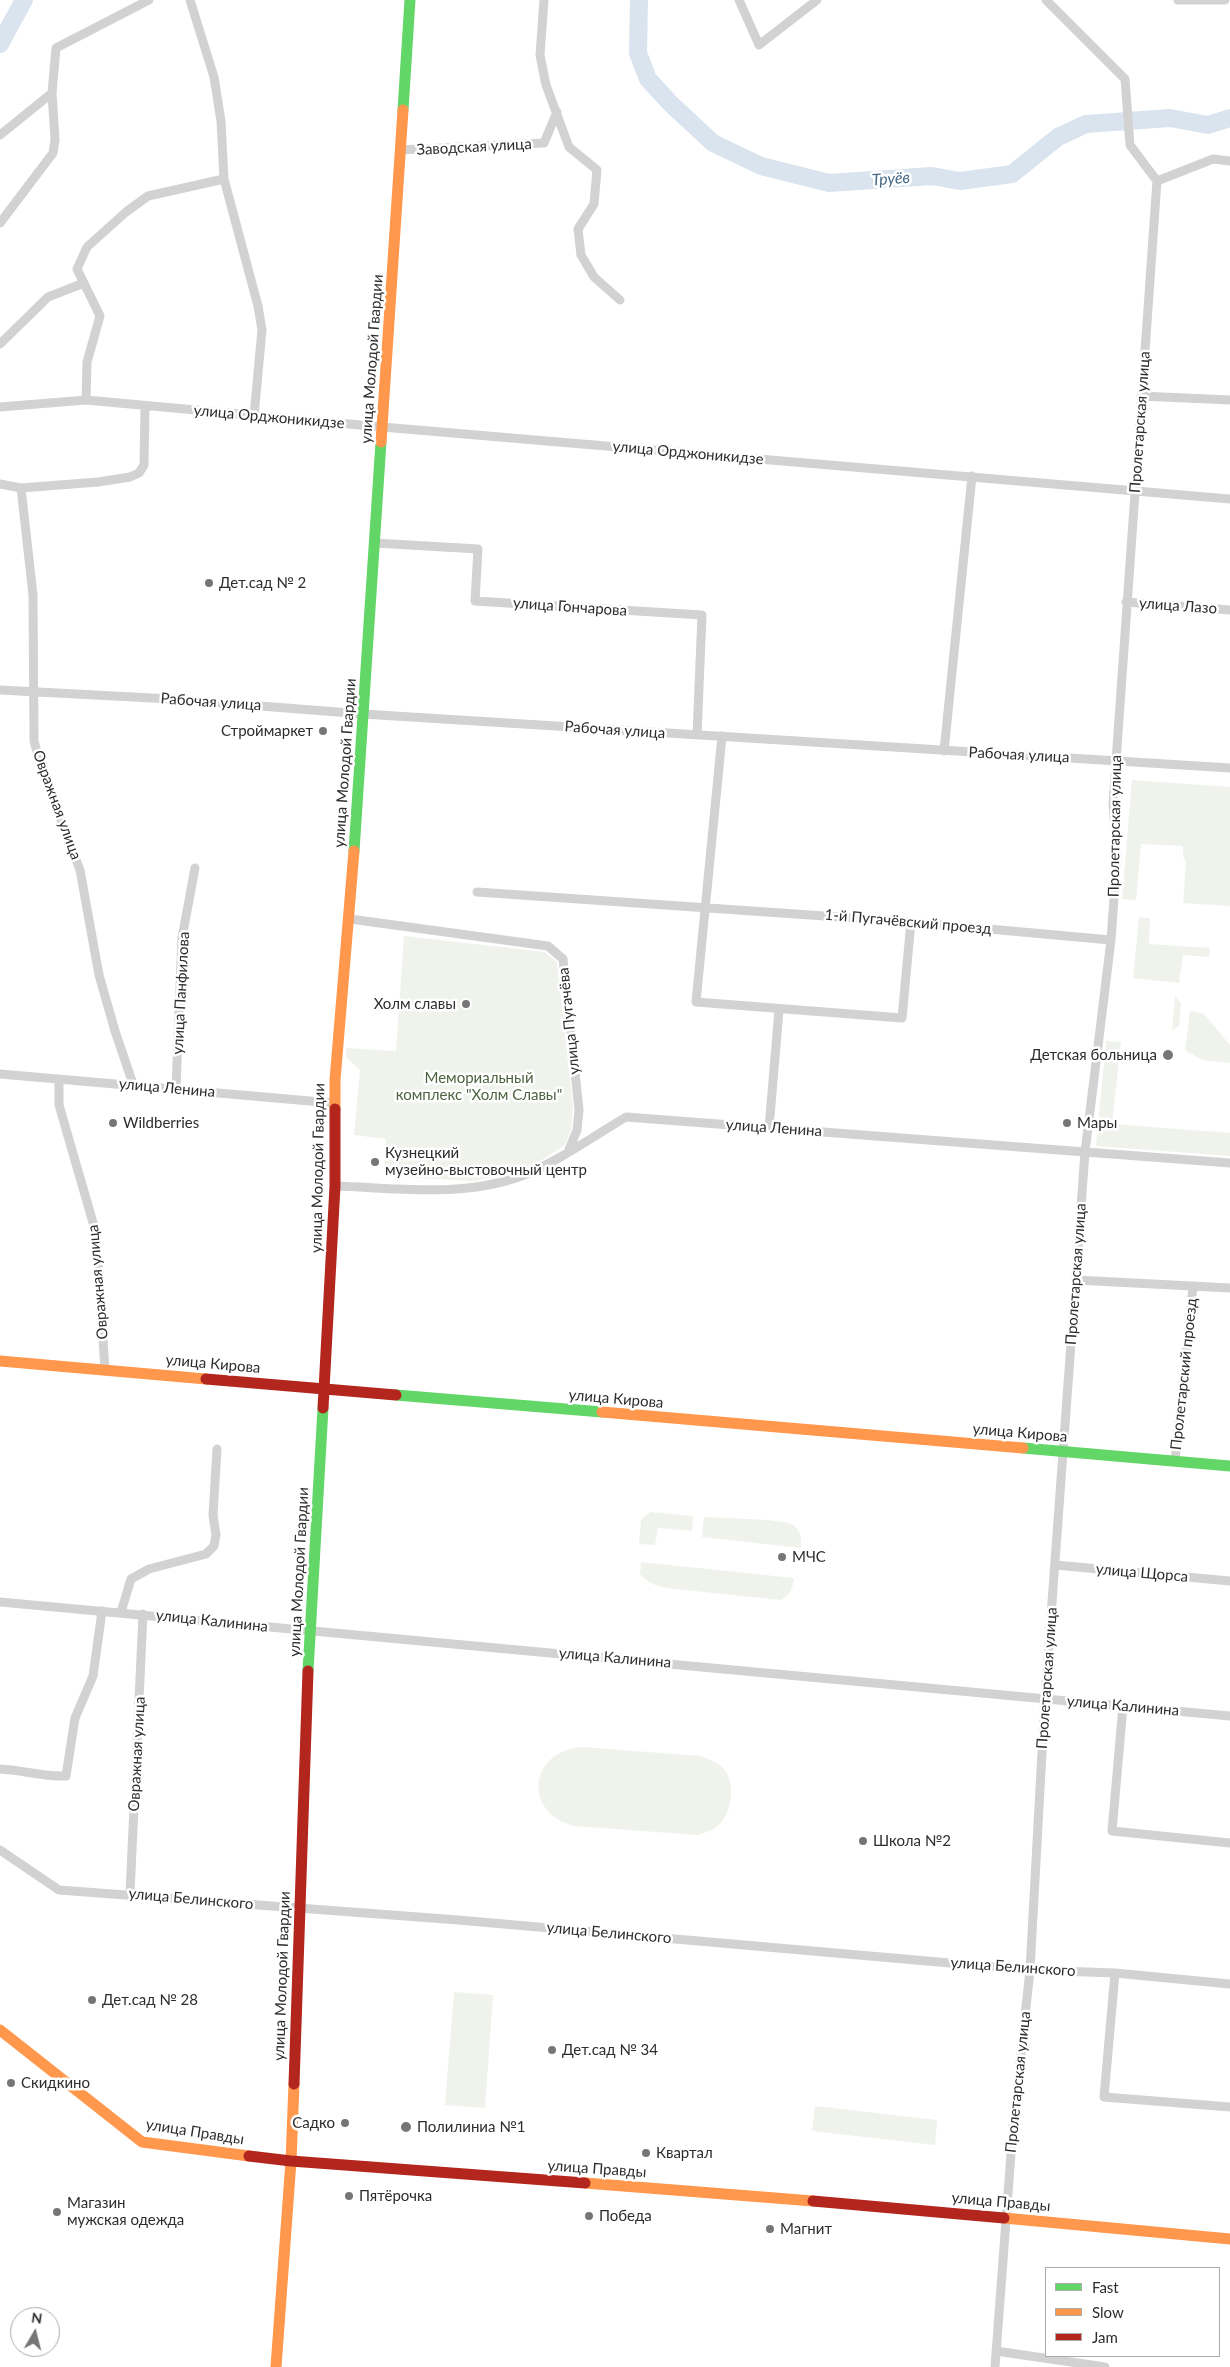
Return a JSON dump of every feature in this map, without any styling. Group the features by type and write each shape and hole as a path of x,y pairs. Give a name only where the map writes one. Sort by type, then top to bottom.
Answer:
{"street":[{"path":"0,223 53,153 55,140 52,93 56,48 149,0"},
{"path":"190,0 214,77 221,121 224,179 258,306 262,330 254,416"},
{"name":"улица Молодой Гвардии","path":"276,2367 291,2161 305,1734 336,1186 334,1103 350,919 410,0"},
{"path":"544,0 540,55 546,86 569,147 597,170 594,204 578,229 581,255 594,277 620,300"},
{"path":"738,0 759,45 817,0"},
{"path":"1046,0 1126,79 1130,145 1157,182 1213,160 1230,161"},
{"path":"1178,0 1225,0"},
{"path":"0,136 52,93"},
{"name":"Заводская улица","path":"400,150 544,143 557,112"},
{"path":"86,400 87,362 100,316 77,269 87,247 126,212 148,196 224,179"},
{"name":"Пролетарская улица","path":"995,2367 1013,2127 1030,1970 1045,1698 1085,1152 1111,940 1117,856 1113,804 1157,182"},
{"path":"0,344 48,297 84,283"},
{"path":"1142,396 1230,400"},
{"name":"улица Орджоникидзе","path":"0,407 86,400 382,428 1230,498"},
{"path":"0,484 21,488 98,482 130,477 139,473 144,465 145,406"},
{"path":"944,751 972,476"},
{"name":"Овражная улица","path":"21,488 33,595 34,741 43,774 80,870 98,975 114,1031 134,1084"},
{"name":"улица Гончарова","path":"375,543 478,549 475,601 702,615 697,735"},
{"name":"улица Лазо","path":"1126,602 1230,610"},
{"name":"Рабочая улица","path":"0,690 171,699 363,714 1230,768"},
{"path":"722,736 696,1002 779,1010 902,1018 911,922"},
{"name":"улица Панфилова","path":"176,1088 182,938 195,868"},
{"name":"1-й Пугачёвский проезд","path":"477,892 911,922 1111,940"},
{"name":"улица Пугачёва","path":"350,919 548,946 563,959 579,1110 577,1130 569,1150"},
{"path":"769,1128 779,1010"},
{"name":"улица Ленина","path":"0,1074 59,1080 134,1084 334,1103"},
{"name":"Овражная улица","path":"59,1080 59,1105 96,1233 105,1370"},
{"name":"улица Ленина","path":"336,1186 462,1189 494,1184 545,1166 626,1117 1230,1163"},
{"name":"Пролетарский проезд","path":"1076,1280 1230,1288"},
{"name":"Пролетарский проезд","path":"1175,1461 1193,1286"},
{"name":"улица Кирова","path":"0,1361 1230,1466"},
{"path":"121,1612 130,1579 149,1569 206,1554 214,1546 216,1535 213,1515 217,1449"},
{"name":"улица Щорса","path":"1055,1565 1230,1581"},
{"name":"улица Калинина","path":"0,1602 1230,1716"},
{"path":"0,1769 19,1770 54,1777 66,1776 75,1718 93,1676 102,1611"},
{"name":"Овражная улица","path":"130,1894 143,1614"},
{"path":"1123,1706 1112,1832 1230,1843"},
{"name":"улица Белинского","path":"0,1850 59,1890 468,1920 1030,1970 1115,1973 1230,1984"},
{"path":"1115,1973 1104,2097 1230,2107"},
{"name":"улица Правды","path":"0,2030 142,2142 291,2161 1007,2217 1230,2239"},
{"path":"996,2351 1105,2367"}],"green space":[{"path":"1132,780 1230,787 1230,906 1183,903 1186,862 1183,856 1183,846 1141,844 1136,900 1122,899"},
{"path":"1139,917 1150,918 1149,944 1210,948 1209,957 1183,955 1179,983 1133,978"},
{"name":"Мемориальный комплекс \"Холм Славы\"","path":"404,936 545,952 557,962 573,1106 571,1130 565,1145 528,1169 474,1181 384,1176 386,1139 354,1135 360,1070 346,1057 346,1048 396,1051"},
{"path":"1175,996 1181,1004 1179,1026 1172,1030"},
{"path":"1190,1011 1204,1014 1230,1045 1230,1063 1202,1060 1185,1050"},
{"path":"1106,1041 1121,1042 1112,1124 1230,1133 1230,1156 1096,1146"},
{"path":"650,1512 693,1516 692,1531 658,1528 655,1545 639,1544 641,1520"},
{"path":"704,1517 785,1522 797,1528 800,1534 801,1548 702,1537"},
{"path":"641,1562 794,1578 790,1591 781,1600 666,1588 645,1580 640,1574"},
{"path":"582,1747 700,1756 711,1760 724,1769 731,1786 730,1801 725,1816 714,1828 698,1835 574,1826 557,1819 546,1808 540,1796 539,1783 542,1770 551,1759 564,1751"},
{"path":"454,1992 493,1995 485,2108 445,2105"},
{"path":"815,2106 937,2120 935,2145 812,2131"}],"waterway":[{"name":"Труёв","path":"0,44 24,0"},
{"name":"Труёв","path":"639,0 638,53 648,79 670,103 713,143 761,166 829,183 932,176 960,181 1012,174 1058,137 1086,124 1170,118 1208,125 1230,118"}],"traffic: fast":[{"path":"403,110 410,0"},
{"path":"354,851 381,442"},
{"path":"396,1395 602,1412"},
{"path":"308,1671 323,1408"},
{"path":"1023,1448 1230,1466"}],"traffic: slow":[{"path":"381,442 403,110"},
{"path":"335,1109 335,1080 354,851"},
{"path":"0,1361 206,1379"},
{"path":"602,1412 1023,1448"},
{"path":"0,2030 142,2142 249,2156"},
{"path":"276,2367 291,2161 294,2084"},
{"path":"585,2183 813,2201"},
{"path":"1004,2218 1230,2239"}],"traffic: jam":[{"path":"323,1408 335,1186 335,1109"},
{"path":"206,1379 396,1395"},
{"path":"294,2084 308,1671"},
{"path":"249,2156 291,2161 585,2183"},
{"path":"813,2201 1004,2218"}],"place":[{"name":"Дет.сад № 2","path":"209,583"},
{"name":"Строймаркет","path":"323,731"},
{"name":"Холм славы","path":"466,1004"},
{"name":"Детская больница","path":"1168,1055"},
{"name":"Wildberries","path":"113,1123"},
{"name":"Мары","path":"1067,1123"},
{"name":"Кузнецкий музейно-выстовочный центр","path":"375,1162"},
{"name":"МЧС","path":"782,1557"},
{"name":"Школа №2","path":"863,1841"},
{"name":"Дет.сад № 28","path":"92,2000"},
{"name":"Дет.сад № 34","path":"552,2050"},
{"name":"Скидкино","path":"11,2083"},
{"name":"Садко","path":"345,2123"},
{"name":"Полилиниа №1","path":"406,2127"},
{"name":"Квартал","path":"646,2153"},
{"name":"Пятёрочка","path":"349,2196"},
{"name":"Магазин мужская одежда","path":"57,2212"},
{"name":"Победа","path":"589,2216"},
{"name":"Магнит","path":"770,2229"}]}
